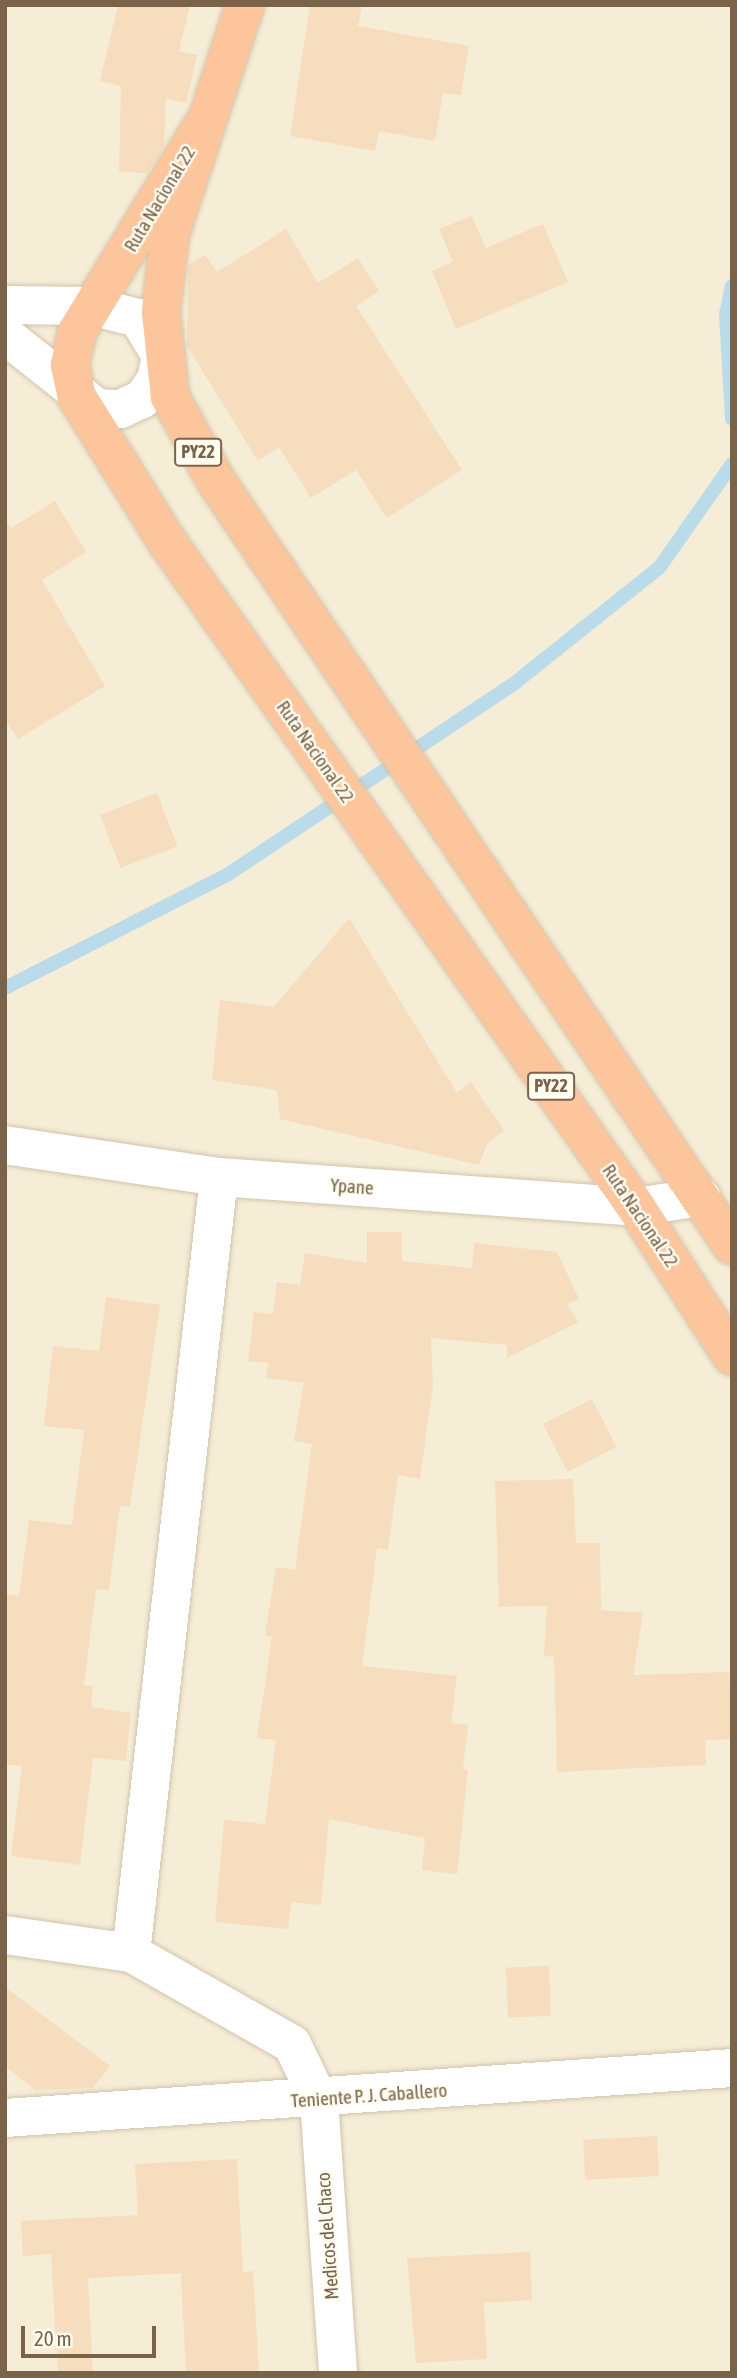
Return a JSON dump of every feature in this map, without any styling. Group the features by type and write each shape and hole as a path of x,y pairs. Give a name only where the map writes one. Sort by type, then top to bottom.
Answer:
{"highway":[{"name":"Ruta Nacional 22","path":"244,5 202,127 170,234 161,356 188,436 732,1245"},
{"name":"Ruta Nacional 22","path":"202,127 91,306 70,365 77,397 168,543 636,1207 732,1356"}],"street":[{"path":"5,305 91,306 138,318 161,356 156,380 142,399 121,409 97,408 77,397 5,335"},
{"name":"Ypane","path":"5,1145 219,1177 636,1207 701,1197"},
{"path":"131,1953 219,1177"},
{"path":"5,1935 131,1953 292,2045 319,2100"},
{"name":"Teniente P. J. Caballero","path":"5,2118 319,2100 732,2068"},
{"name":"Medicos del Chaco","path":"319,2100 338,2373"}],"shaded area":[{"path":"5,5 732,5 732,2373 5,2373"}],"building":[{"path":"118,5 190,5 179,51 197,55 186,103 166,98 164,147 148,173 119,172 121,86 100,81"},
{"path":"310,5 362,5 358,26 469,46 461,95 443,93 435,141 379,131 375,151 290,136"},
{"path":"472,216 486,248 543,224 568,282 456,329 432,271 453,262 439,229"},
{"path":"286,229 318,283 358,258 379,291 356,306 462,470 387,518 356,470 311,498 279,447 258,461 187,346 188,265 205,255 217,272"},
{"path":"55,501 86,552 42,580 105,686 18,739 5,719 5,519 11,528"},
{"path":"157,793 177,846 120,868 100,815"},
{"path":"349,918 457,1093 471,1082 504,1131 487,1144 479,1165 280,1119 277,1090 212,1080 220,1000 274,1007"},
{"path":"367,1232 402,1232 402,1261 472,1268 474,1243 557,1252 579,1299 567,1304 578,1322 507,1358 507,1345 431,1338 433,1385 420,1479 398,1475 388,1550 377,1548 362,1666 457,1676 451,1723 468,1725 463,1769 468,1770 457,1874 422,1870 425,1838 329,1819 321,1905 291,1902 288,1929 215,1922 224,1820 265,1824 276,1740 257,1738 272,1637 265,1635 276,1567 295,1570 312,1444 294,1441 304,1383 266,1378 268,1363 248,1361 254,1312 273,1314 277,1282 300,1285 305,1253 367,1263"},
{"path":"106,1297 160,1305 130,1507 120,1506 109,1590 96,1589 84,1685 93,1686 91,1707 131,1713 126,1761 93,1758 80,1865 11,1856 22,1766 5,1764 5,1594 19,1596 29,1520 72,1525 84,1430 44,1426 53,1346 99,1351"},
{"path":"592,1399 617,1447 568,1472 543,1424"},
{"path":"573,1479 576,1543 600,1543 601,1610 643,1613 633,1675 729,1672 732,1739 705,1740 706,1765 557,1772 554,1657 544,1656 547,1606 499,1607 495,1481"},
{"path":"549,1966 551,2016 508,2017 506,1968"},
{"path":"5,1987 110,2066 93,2088 35,2090 5,2066"},
{"path":"657,2136 659,2176 585,2180 583,2140"},
{"path":"237,2159 243,2272 253,2271 259,2373 186,2373 181,2273 88,2278 93,2373 58,2373 51,2254 23,2256 21,2221 138,2215 135,2164"},
{"path":"530,2252 532,2300 484,2303 487,2359 416,2363 407,2258"}],"waterway":[{"path":"732,286 726,314 732,419"},
{"path":"7,987 227,875 516,682 659,568 732,464"}]}
